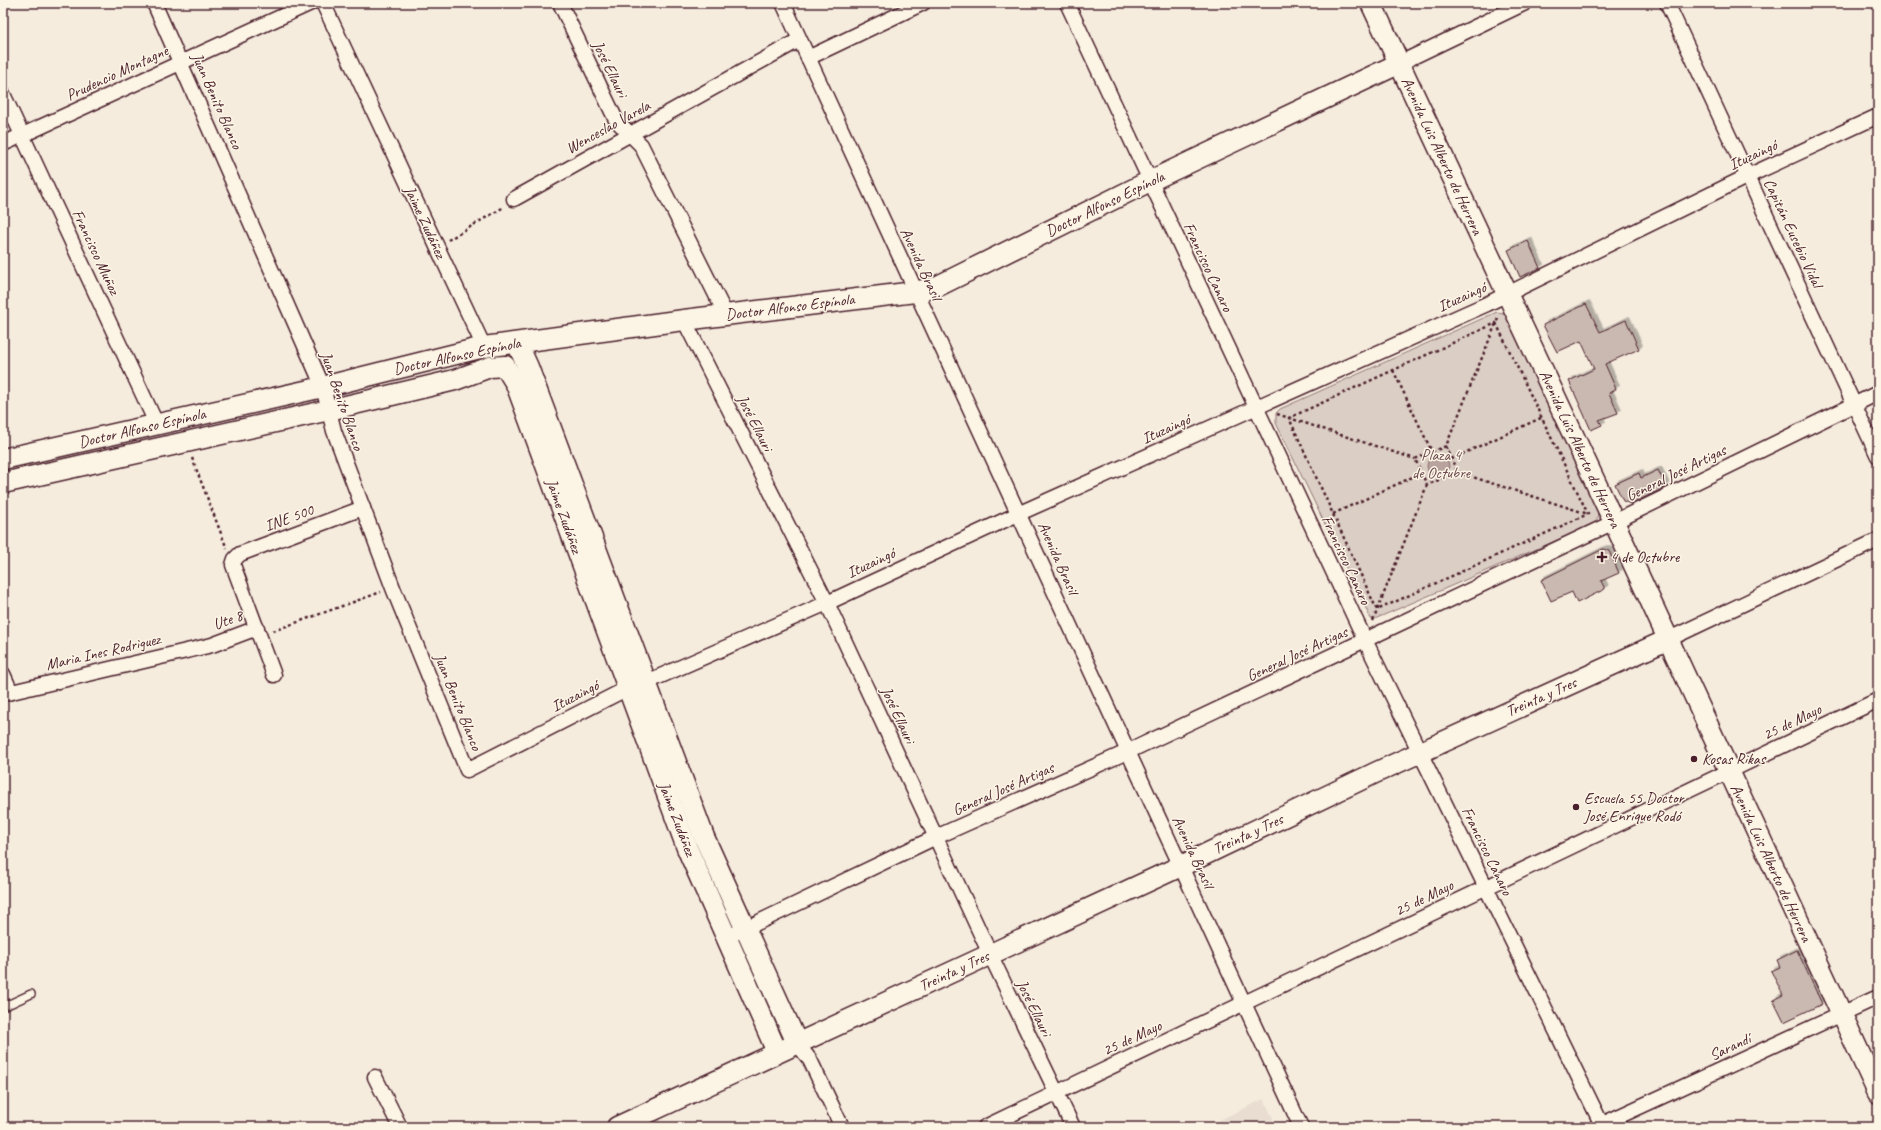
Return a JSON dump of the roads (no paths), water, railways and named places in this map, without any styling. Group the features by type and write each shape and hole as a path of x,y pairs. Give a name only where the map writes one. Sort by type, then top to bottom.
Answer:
{"street":[{"name":"Juan Benito Blanco","path":"154,3 323,386 334,431 393,588 467,770"},
{"name":"Prudencio Montagne","path":"3,144 311,3"},
{"name":"Jaime Zudáñez","path":"323,3 484,347 498,366 516,384 687,848 777,1052"},
{"name":"José Ellauri","path":"560,3 616,120 641,145 726,315"},
{"name":"Avenida Brasil","path":"783,3 915,292 1020,513 1127,752 1245,1003 1301,1127"},
{"path":"808,58 922,3"},
{"name":"Francisco Canaro","path":"1067,3 1365,640 1600,1126"},
{"name":"Avenida Luis Alberto de Herrera","path":"1371,3 1398,64 1614,522 1728,772 1878,1093"},
{"name":"Doctor Alfonso Espínola","path":"3,459 157,425 484,347 684,320 915,292 936,288 1150,181 1525,3"},
{"name":"Capitán Eusebio Vidal","path":"1667,3 1878,456"},
{"name":"Wenceslao Varela","path":"514,199 799,40"},
{"name":"Francisco Muñoz","path":"3,94 157,425"},
{"name":"Ituzaingó","path":"467,770 628,688 647,682 827,603 1020,513 1507,295 1748,176 1878,116"},
{"name":"José Ellauri","path":"684,320 827,603 990,954 1073,1127"},
{"name":"Jaime Zudáñez","path":"517,343 528,367 704,837 797,1043 810,1060 842,1127"},
{"path":"498,366 517,343"},
{"name":"Doctor Alfonso Espínola","path":"3,483 329,410 455,380 498,366"},
{"name":"General José Artigas","path":"727,937 936,838 1127,752 1365,640 1614,522 1878,393"},
{"name":"INE 500","path":"258,632 233,565 235,559 240,554 363,508"},
{"name":"Treinta y Tres","path":"617,1127 1181,866 1419,753 1667,640 1878,540"},
{"path":"258,632 274,675"},
{"name":"Ute 8","path":"212,645 258,632"},
{"name":"Maria Ines Rodriguez","path":"7,693 212,645"},
{"path":"3,674 7,693"},
{"name":"25 de Mayo","path":"985,1127 1878,700"},
{"name":"Sarandí","path":"1600,1126 1878,997"},
{"path":"374,1077 400,1127"}],"lane":[{"path":"3,1007 31,994"}],"place":[{"name":"4 de Octubre","path":"1602,557"},
{"name":"Kosas Rikas","path":"1694,759"},
{"name":"Escuela 55 Doctor José Enrique Rodó","path":"1576,807"}],"park label":[{"name":"Plaza 4 de Octubre","path":"1441,464"}]}
